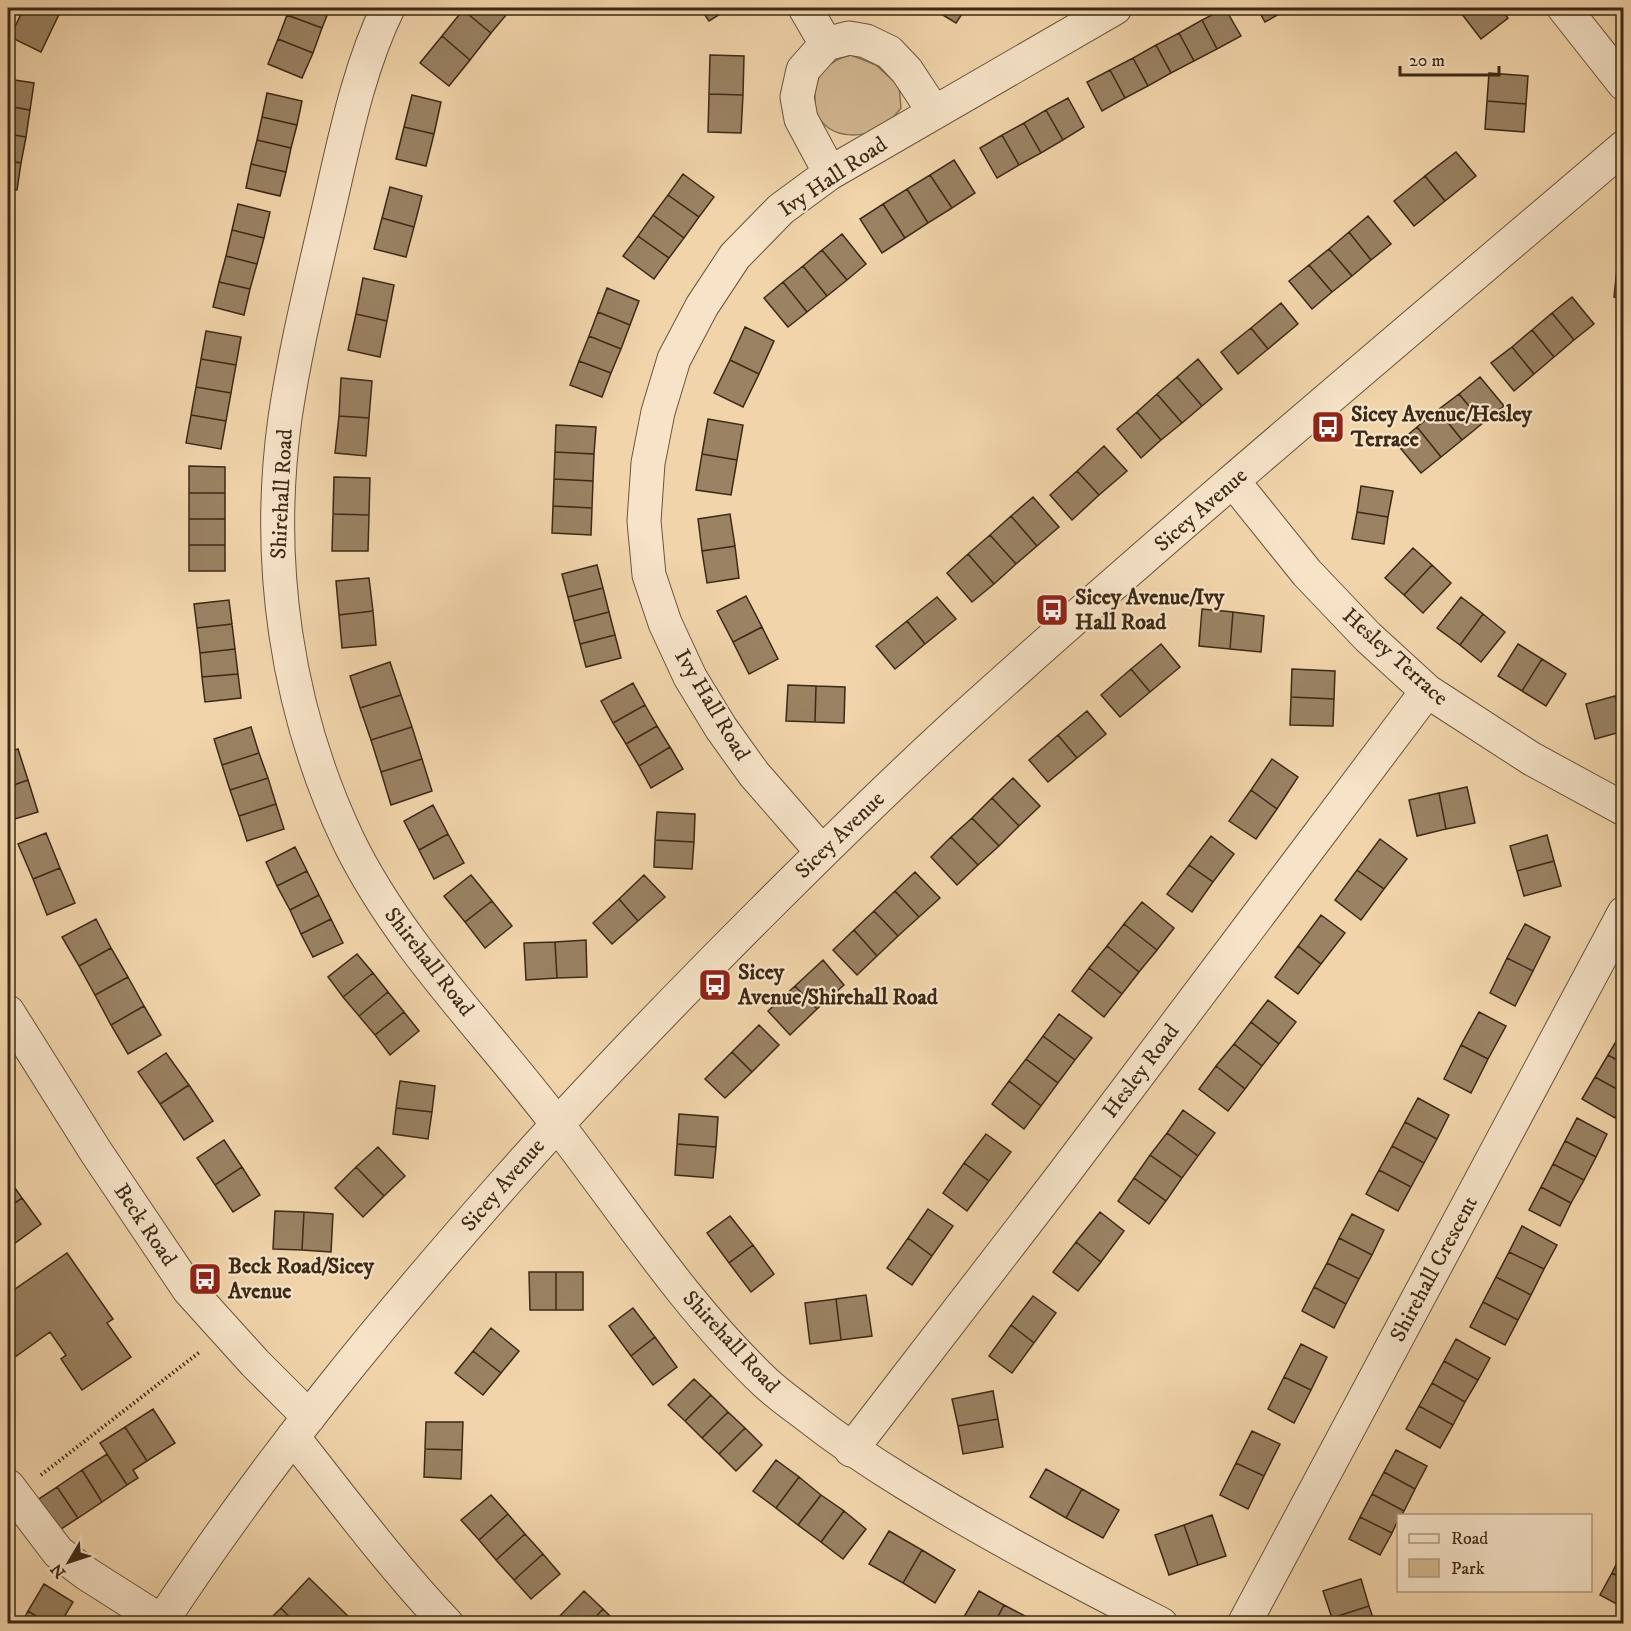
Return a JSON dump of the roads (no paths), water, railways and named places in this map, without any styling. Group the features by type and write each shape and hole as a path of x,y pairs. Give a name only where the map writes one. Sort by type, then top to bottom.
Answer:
{"street":[{"name":"Shirehall Road","path":"388,8 375,36 343,146 302,324 285,419 279,490 277,558 285,636 300,708 322,780 349,843 381,900 428,964 557,1123 650,1251 709,1323 768,1385 851,1450 974,1526 1161,1623"},
{"path":"806,8 826,44"},
{"name":"Ivy Hall Road","path":"822,852 754,774 721,728 690,677 665,623 649,575 644,521 648,463 658,412 674,359 702,306 735,256 781,209 830,173 1115,8"},
{"path":"1564,8 1623,84"},
{"path":"830,173 801,119 797,97 803,70 826,44 849,38 866,41 889,52 907,71 934,112"},
{"name":"Sicey Avenue","path":"161,1622 218,1538 301,1427 399,1303 557,1123 688,986 822,852 971,711 1233,481 1623,147"},
{"name":"Hesley Terrace","path":"1233,481 1307,573 1368,637 1427,691 1532,759 1623,809"},
{"name":"Hesley Road","path":"851,1450 1062,1176 1427,691"},
{"name":"Shirehall Crescent","path":"1244,1623 1623,913"},
{"name":"Beck Road","path":"9,1019 189,1290 226,1332 301,1427 380,1549 447,1623"},
{"path":"11,1491 58,1552 87,1574 161,1622"}],"place":[{"name":"Sicey Avenue/Hesley Terrace","path":"1328,427"},
{"name":"Sicey Avenue/Ivy Hall Road","path":"1052,610"},
{"name":"Sicey Avenue/Shirehall Road","path":"715,985"},
{"name":"Beck Road/Sicey Avenue","path":"205,1279"}]}
